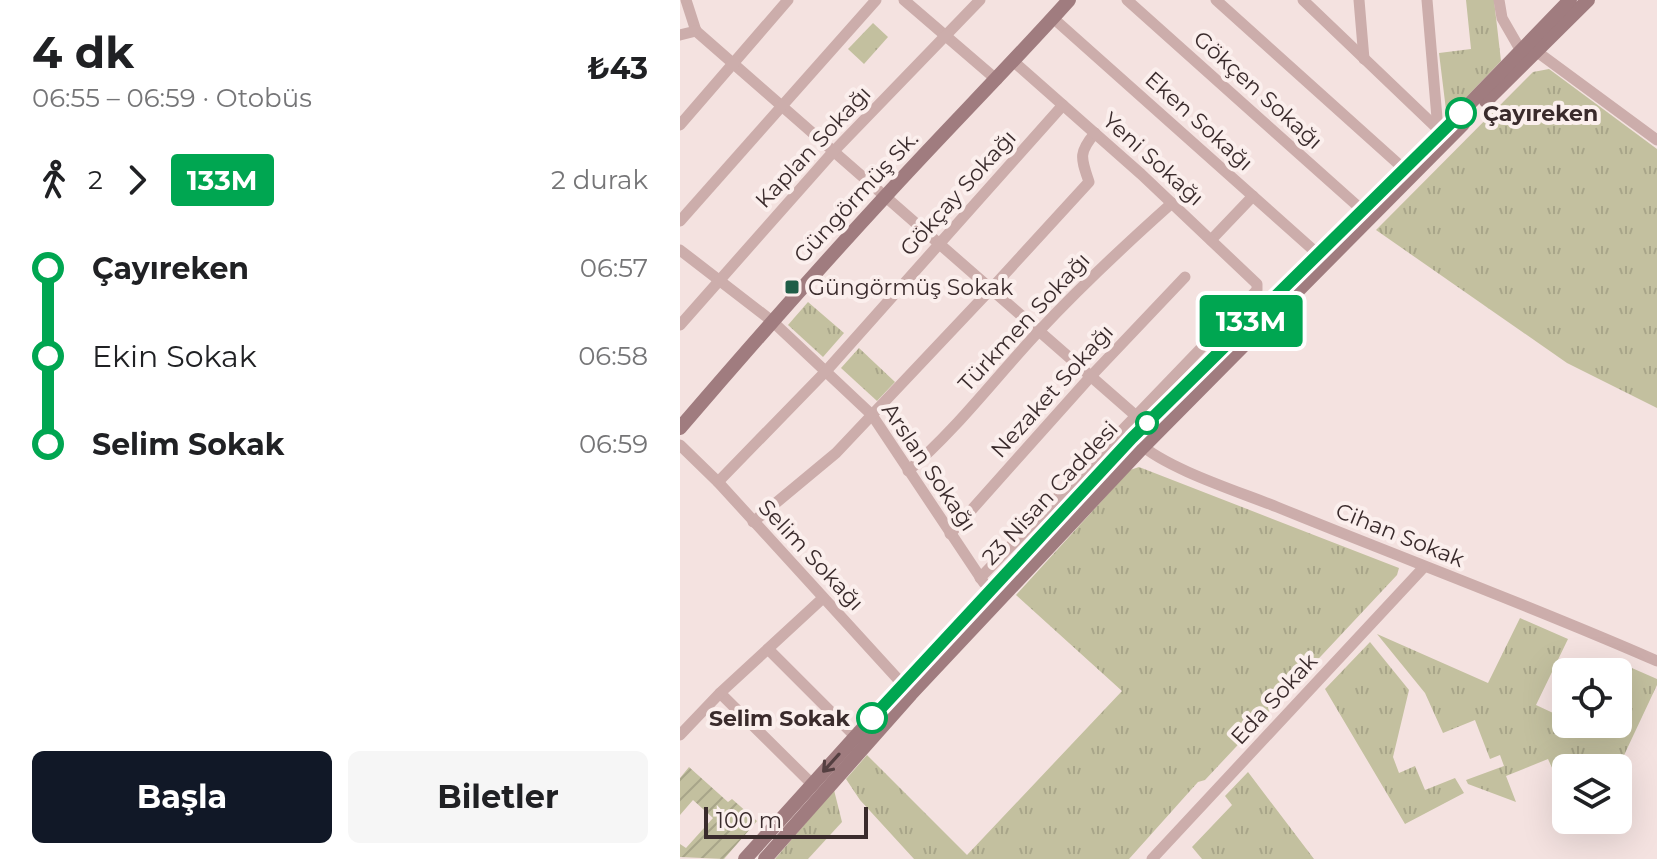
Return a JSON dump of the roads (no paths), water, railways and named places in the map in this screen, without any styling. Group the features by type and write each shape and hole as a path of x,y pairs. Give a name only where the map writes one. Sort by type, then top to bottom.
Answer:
{"street":[{"path":"686,0 696,31 1135,415 984,584"},
{"path":"682,119 788,0"},
{"path":"680,221 876,0"},
{"path":"904,0 997,80"},
{"name":"Kaplan Sokağı","path":"680,325 833,152 980,0"},
{"name":"Güngörmüş Sk.","path":"680,428 884,197 1069,0"},
{"name":"Gökçen Sokağı","path":"1127,0 1362,210"},
{"path":"1216,0 1404,169"},
{"path":"1303,0 1440,131"},
{"path":"1359,0 1364,59"},
{"path":"1427,0 1440,131"},
{"path":"1499,0 1502,18 1528,51 1657,140"},
{"name":"23 Nisan Caddesi","path":"745,859 855,736 907,689 984,584 1138,442 1528,51 1570,0"},
{"name":"23 Nisan Caddesi","path":"765,859 907,689 1138,442 1440,131 1588,0"},
{"name":"Eken Sokağı","path":"1053,18 1319,255"},
{"path":"680,35 696,31"},
{"name":"Yeni Sokağı","path":"1014,62 1172,203 1257,284 1257,290 1135,415"},
{"name":"Gökçay Sokağı","path":"718,482 827,370 1063,105"},
{"path":"753,522 836,453 1089,182 1081,158 1095,133"},
{"path":"1211,240 1253,196"},
{"path":"680,198 691,208"},
{"name":"Türkmen Sokağı","path":"908,471 939,445 1039,331 1122,247 1172,203"},
{"name":"Arslan Sokağı","path":"680,250 772,321 872,415 984,584"},
{"name":"Nezaket Sokağı","path":"950,534 1092,375 1185,277"},
{"name":"Cihan Sokak","path":"1138,442 1183,469 1424,567 1546,612 1657,661"},
{"name":"Selim Sokağı","path":"680,445 718,482 907,689"},
{"name":"Eda Sokak","path":"1152,859 1424,567"},
{"path":"680,735 720,693 823,598"},
{"path":"768,649 855,736"},
{"path":"720,693 812,784"}],"place":[{"name":"Çayıreken","path":"1461,113"},
{"name":"Güngörmüş Sokak","path":"792,287"},
{"name":"Selim Sokak","path":"872,718"}]}
